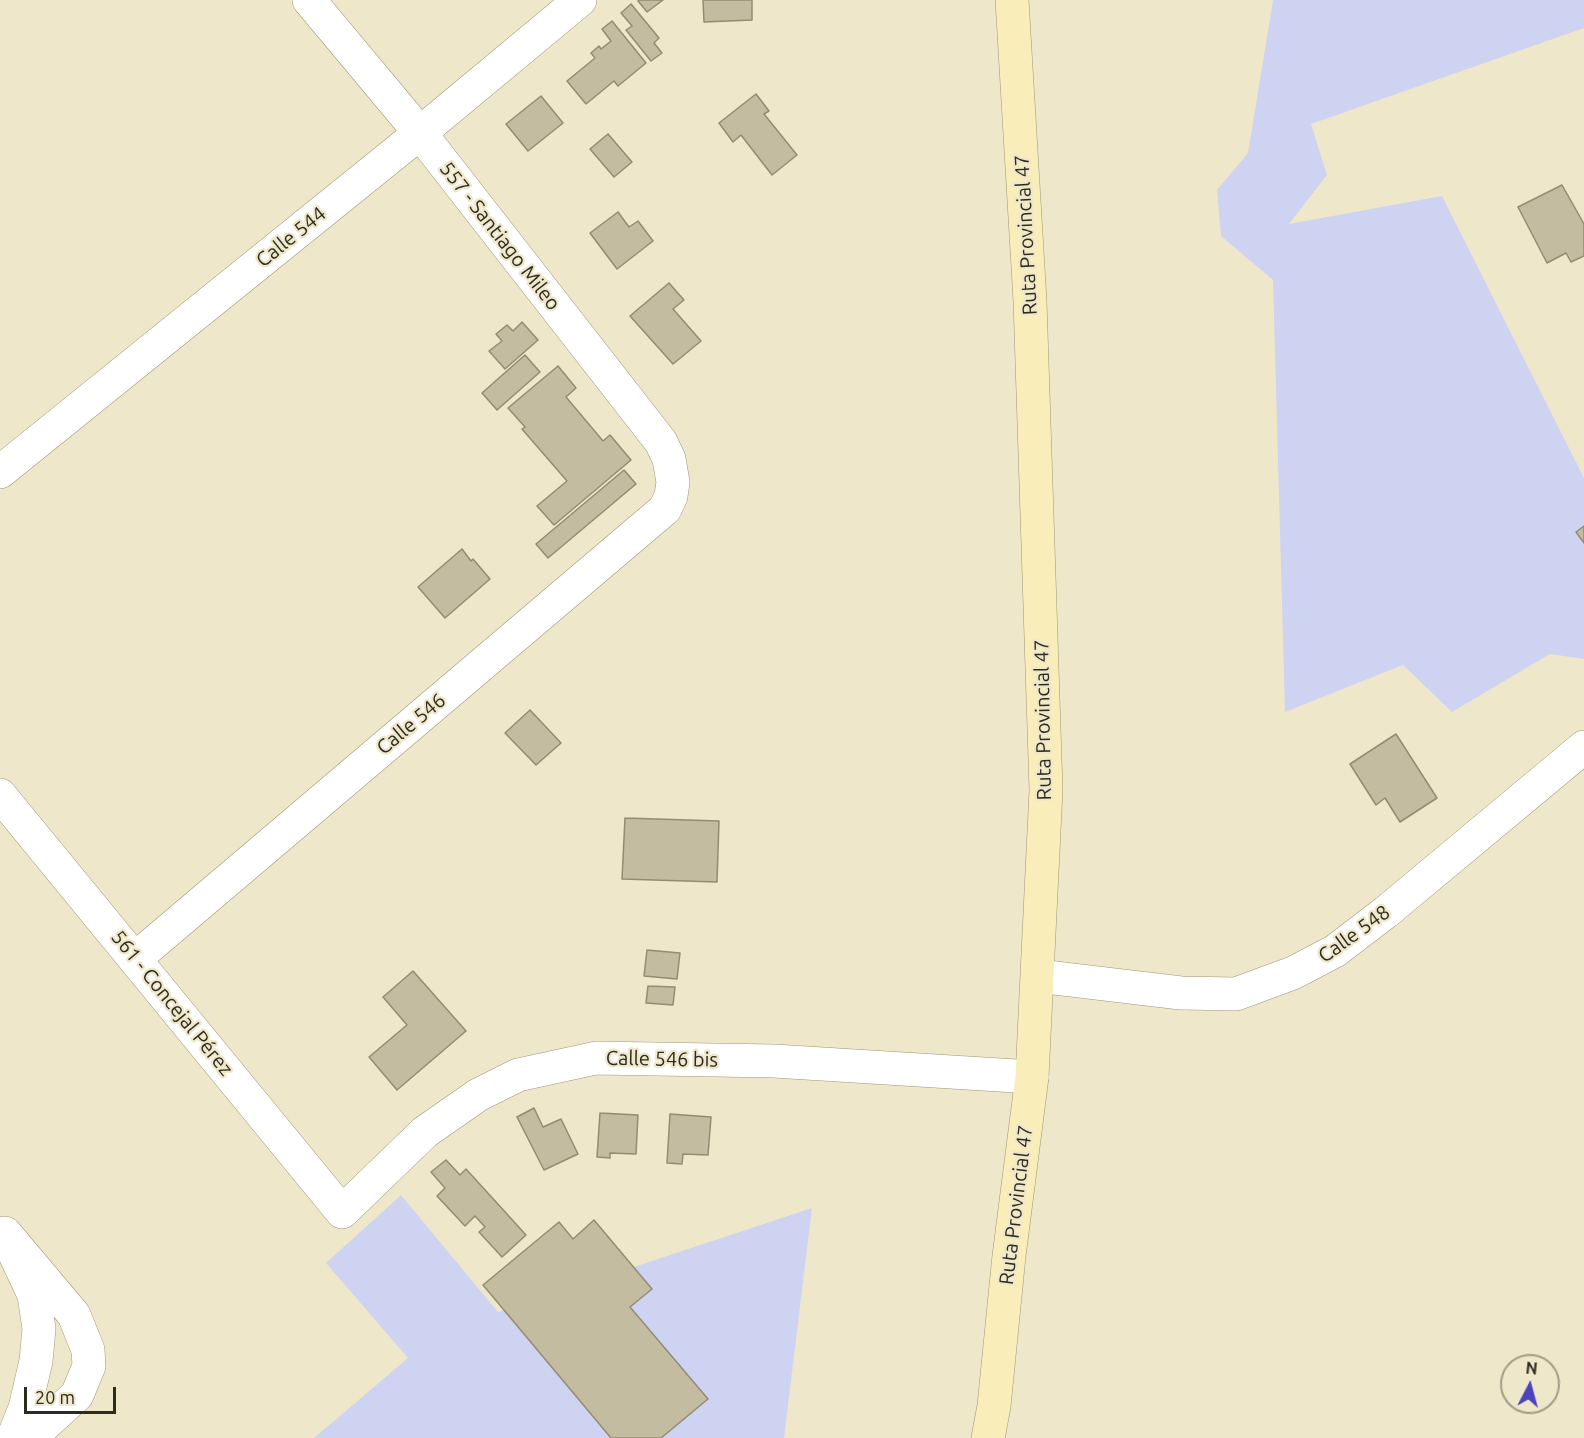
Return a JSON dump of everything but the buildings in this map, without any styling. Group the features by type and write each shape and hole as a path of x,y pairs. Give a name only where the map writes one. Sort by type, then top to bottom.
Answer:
{"main road":[{"name":"Ruta Provincial 47","path":"988,1438 994,1406 1009,1256 1032,1077 1045,778 1030,301 1012,0"}],"street":[{"name":"557 - Santiago Mileo","path":"309,0 420,133 661,442 669,459 674,482"},
{"name":"Calle 544","path":"0,472 420,133 580,0"},
{"name":"Calle 546","path":"136,958 665,510 674,482"},
{"name":"Calle 548","path":"1038,976 1181,993 1236,994 1293,973 1344,945 1584,747"},
{"name":"561 - Concejal Pérez","path":"0,795 342,1212"},
{"name":"Calle 546 bis","path":"342,1212 425,1132 478,1095 518,1075 596,1058 753,1061 1032,1077"},
{"path":"2,1231 33,1295 39,1329 36,1361 25,1408 13,1438"},
{"path":"2,1231 74,1315 88,1350 89,1366 76,1395 30,1438"}],"shaded area":[{"path":"1273,0 1584,0 1584,28 1311,124 1327,175 1289,224 1442,196 1584,478 1584,659 1550,654 1452,712 1403,665 1285,712 1273,280 1221,236 1217,190 1248,153"},
{"path":"401,1195 498,1312 812,1208 784,1438 314,1438 408,1358 326,1263"}]}
